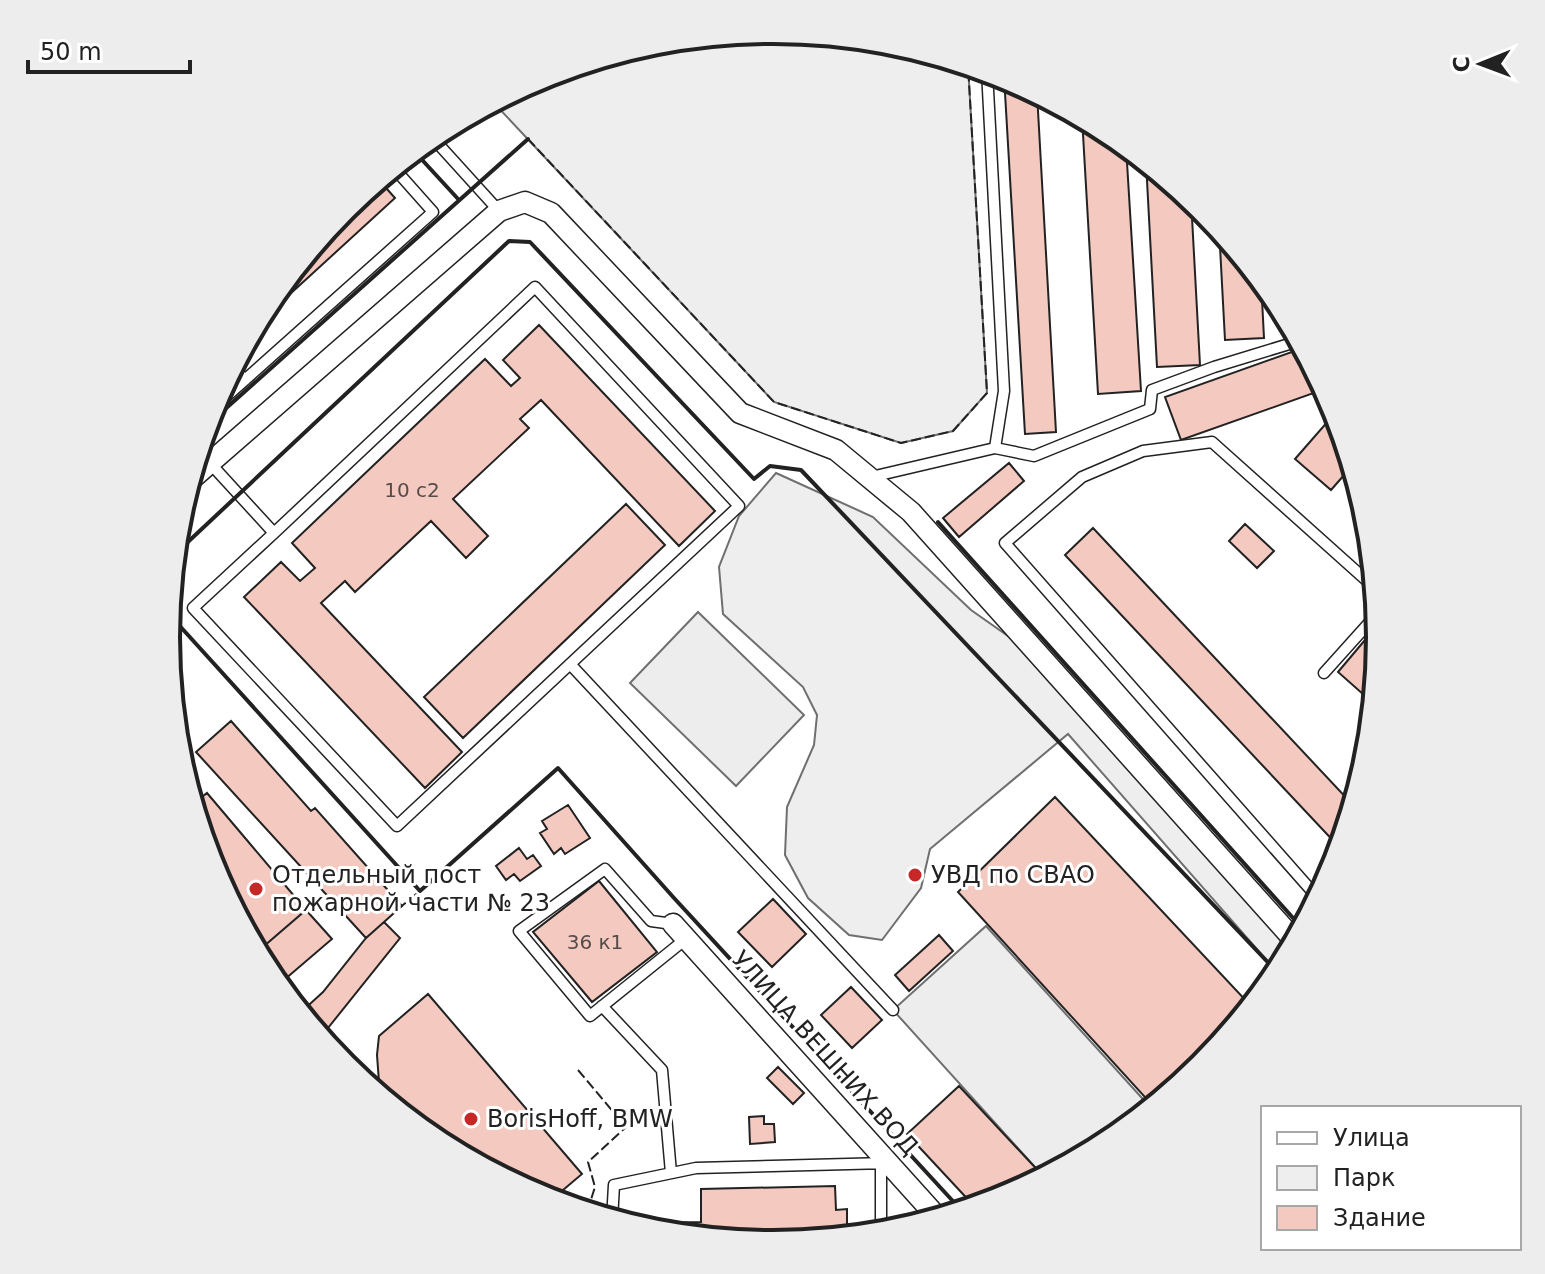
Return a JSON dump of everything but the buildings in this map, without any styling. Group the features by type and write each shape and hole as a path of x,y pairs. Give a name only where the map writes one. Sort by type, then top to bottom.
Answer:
{"street":[{"path":"209,453 499,211 525,202 551,213 740,413 836,450 911,512 1287,932"},
{"name":"УЛИЦА ВЕШНИХ ВОД","path":"680,931 929,1209"}],"lane":[{"path":"988,85 1004,391 995,448"},
{"path":"440,146 499,211"},
{"path":"234,389 433,212 401,176"},
{"path":"535,287 739,506 397,826 193,608 274,533 535,287"},
{"path":"869,478 995,448 1034,456 1150,409 1152,390 1288,344"},
{"path":"241,375 245,380"},
{"path":"1309,888 1005,543 1082,477 1143,451 1212,442 1361,574"},
{"path":"207,460 274,533"},
{"path":"1324,673 1366,630"},
{"path":"570,664 893,1010"},
{"path":"605,869 651,921 680,931 602,1006 590,1016 519,931 605,869"},
{"path":"602,1006 662,1070 671,1173"},
{"path":"613,1208 614,1185 696,1168 885,1163 882,1220"}],"green space":[{"path":"734,45 811,45 850,49 926,64 969,77 987,393 953,431 901,443 774,402 501,110 582,75 619,64 657,55"},
{"path":"776,473 873,517 971,610 1025,648 1284,937 1268,962 1068,734 930,849 921,888 882,940 849,935 808,898 785,855 787,807 814,745 817,715 803,687 723,614 719,567 739,516"}],"shaded area":[{"path":"698,612 804,715 736,786 630,683"},
{"path":"986,926 1143,1099 1102,1130 1036,1168 893,1010"}],"fence":[{"path":"528,139 774,402 901,443 953,431 987,393 969,77"},
{"path":"398,909 420,891"},
{"path":"578,1070 626,1127 588,1162 595,1187 590,1201"}],"wall":[{"path":"226,409 528,139"},
{"path":"422,160 459,200"},
{"path":"188,542 509,241 530,242 754,479 770,466 801,470 1268,963"},
{"path":"938,522 1294,919"},
{"path":"180,627 420,891 558,768 954,1202"}],"place":[{"name":"УВД по СВАО","path":"915,875"},
{"name":"Отдельный пост пожарной части № 23","path":"256,889"},
{"name":"BorisHoff, BMW","path":"471,1119"}]}
